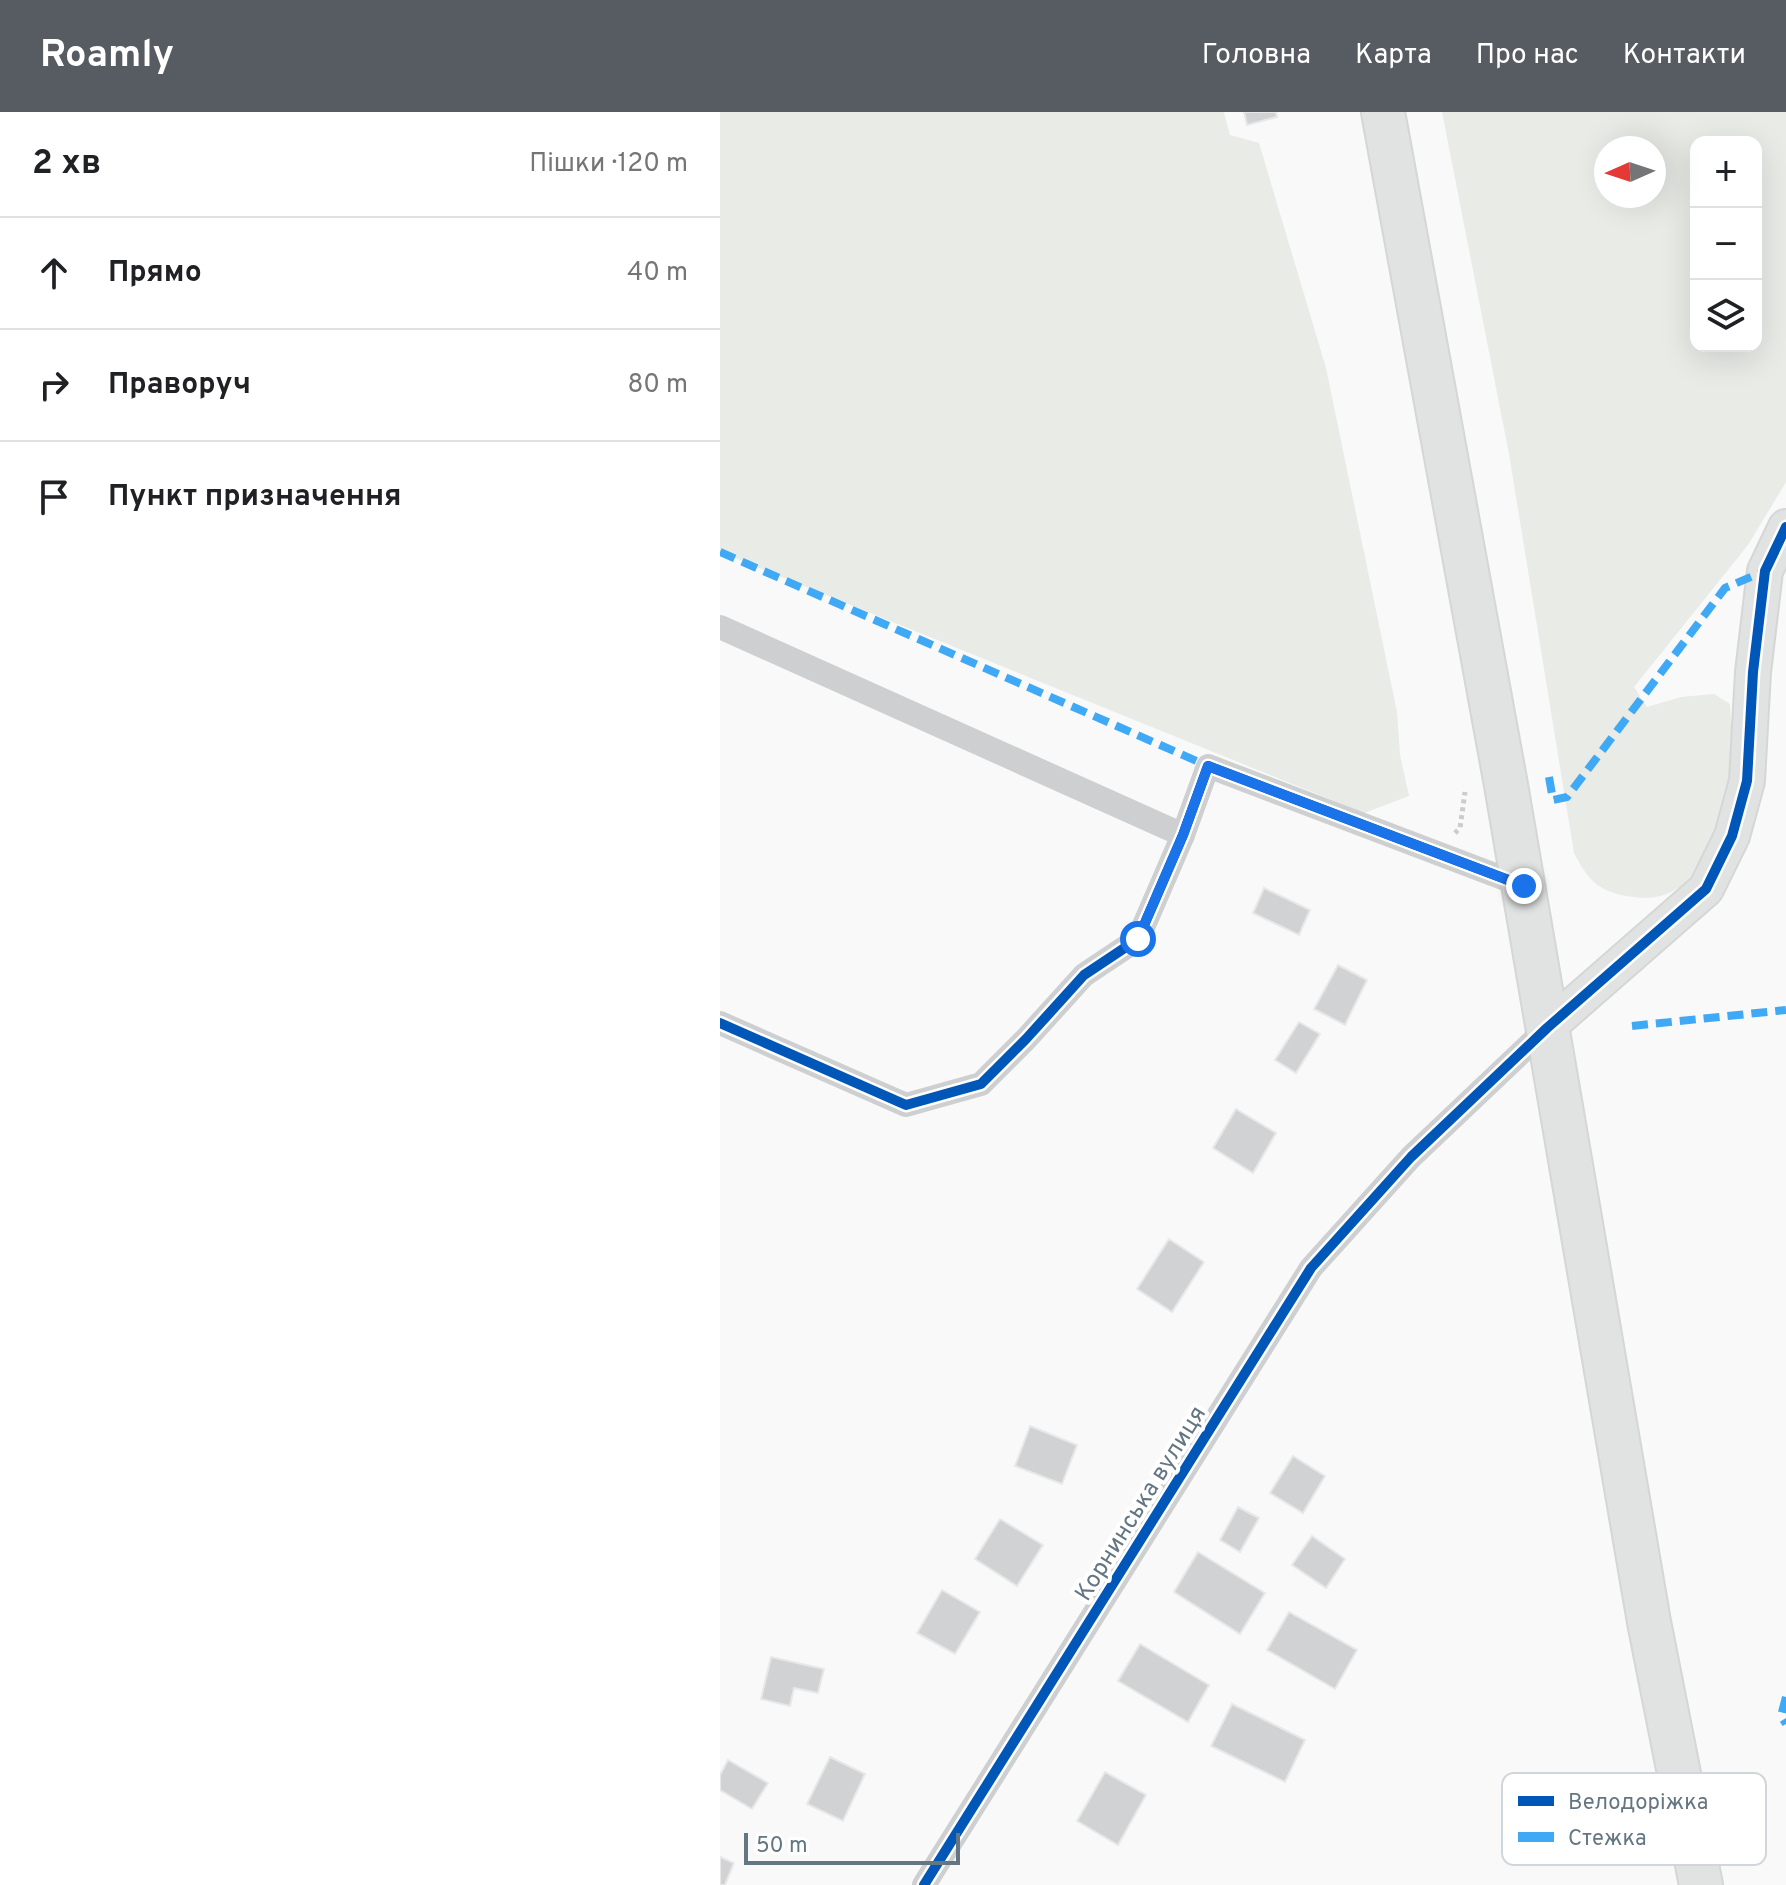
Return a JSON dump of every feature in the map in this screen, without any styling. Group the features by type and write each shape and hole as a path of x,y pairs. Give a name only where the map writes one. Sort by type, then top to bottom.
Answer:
{"highway":[{"path":"1383,112 1524,886 1649,1622 1679,1773"},
{"path":"1697,1865 1701,1885"}],"street":[{"path":"1547,1028 1706,889 1732,836 1747,781 1753,672 1765,571 1786,527"},
{"path":"720,627 1183,835"},
{"path":"720,1023 906,1105 981,1084 1084,975 1138,939 1183,835 1208,766 1524,886"},
{"name":"Корнинська вулиця","path":"924,1885 1311,1268 1411,1157 1547,1028"}],"shaded area":[{"path":"720,112 1224,112 1230,135 1259,143 1326,368 1397,712 1400,755 1409,796 1364,813 720,552"},
{"path":"1442,112 1786,112 1786,482 1748,545 1634,687 1647,707 1681,697 1714,694 1730,704 1731,759 1717,829 1695,872 1679,888 1659,896 1634,897 1604,889 1585,872 1574,853 1509,454"}],"building":[{"path":"1244,112 1276,112 1277,117 1247,125"},
{"path":"1264,888 1310,910 1299,935 1253,913"},
{"path":"1338,965 1367,980 1345,1025 1314,1009"},
{"path":"1299,1022 1320,1034 1296,1073 1275,1060"},
{"path":"1236,1109 1276,1133 1253,1173 1213,1148"},
{"path":"1169,1239 1204,1262 1172,1312 1137,1289"},
{"path":"1030,1426 1077,1445 1062,1484 1015,1466"},
{"path":"1293,1456 1325,1476 1303,1513 1270,1493"},
{"path":"1238,1507 1259,1518 1240,1552 1220,1540"},
{"path":"1000,1519 1043,1545 1017,1586 975,1559"},
{"path":"1312,1536 1345,1559 1326,1588 1292,1565"},
{"path":"1198,1552 1265,1593 1240,1634 1174,1592"},
{"path":"942,1590 980,1612 955,1654 917,1633"},
{"path":"1289,1612 1357,1650 1335,1689 1267,1650"},
{"path":"1140,1644 1209,1685 1188,1722 1118,1681"},
{"path":"771,1657 824,1669 818,1693 794,1688 790,1706 761,1699"},
{"path":"1232,1704 1305,1740 1285,1782 1211,1746"},
{"path":"830,1757 865,1774 843,1821 807,1804"},
{"path":"728,1760 768,1783 752,1809 720,1790 720,1775"},
{"path":"1105,1772 1146,1795 1118,1845 1077,1821"},
{"path":"720,1857 734,1863 725,1885 720,1885"}],"marked path":[{"path":"720,552 1208,766"},
{"path":"1549,777 1553,800 1567,797 1725,588 1765,571"},
{"path":"1632,1026 1786,1010"},
{"path":"1786,1697 1781,1716 1786,1724"}],"cycle path":[{"path":"924,1885 1311,1268 1411,1157 1547,1028 1706,889 1732,836 1747,781 1753,672 1765,571 1786,527"},
{"path":"720,1023 906,1105 981,1084 1084,975 1138,939 1183,835 1208,766 1524,886"}],"route":[{"path":"1138,939 1183,835 1208,766 1524,886"}]}
